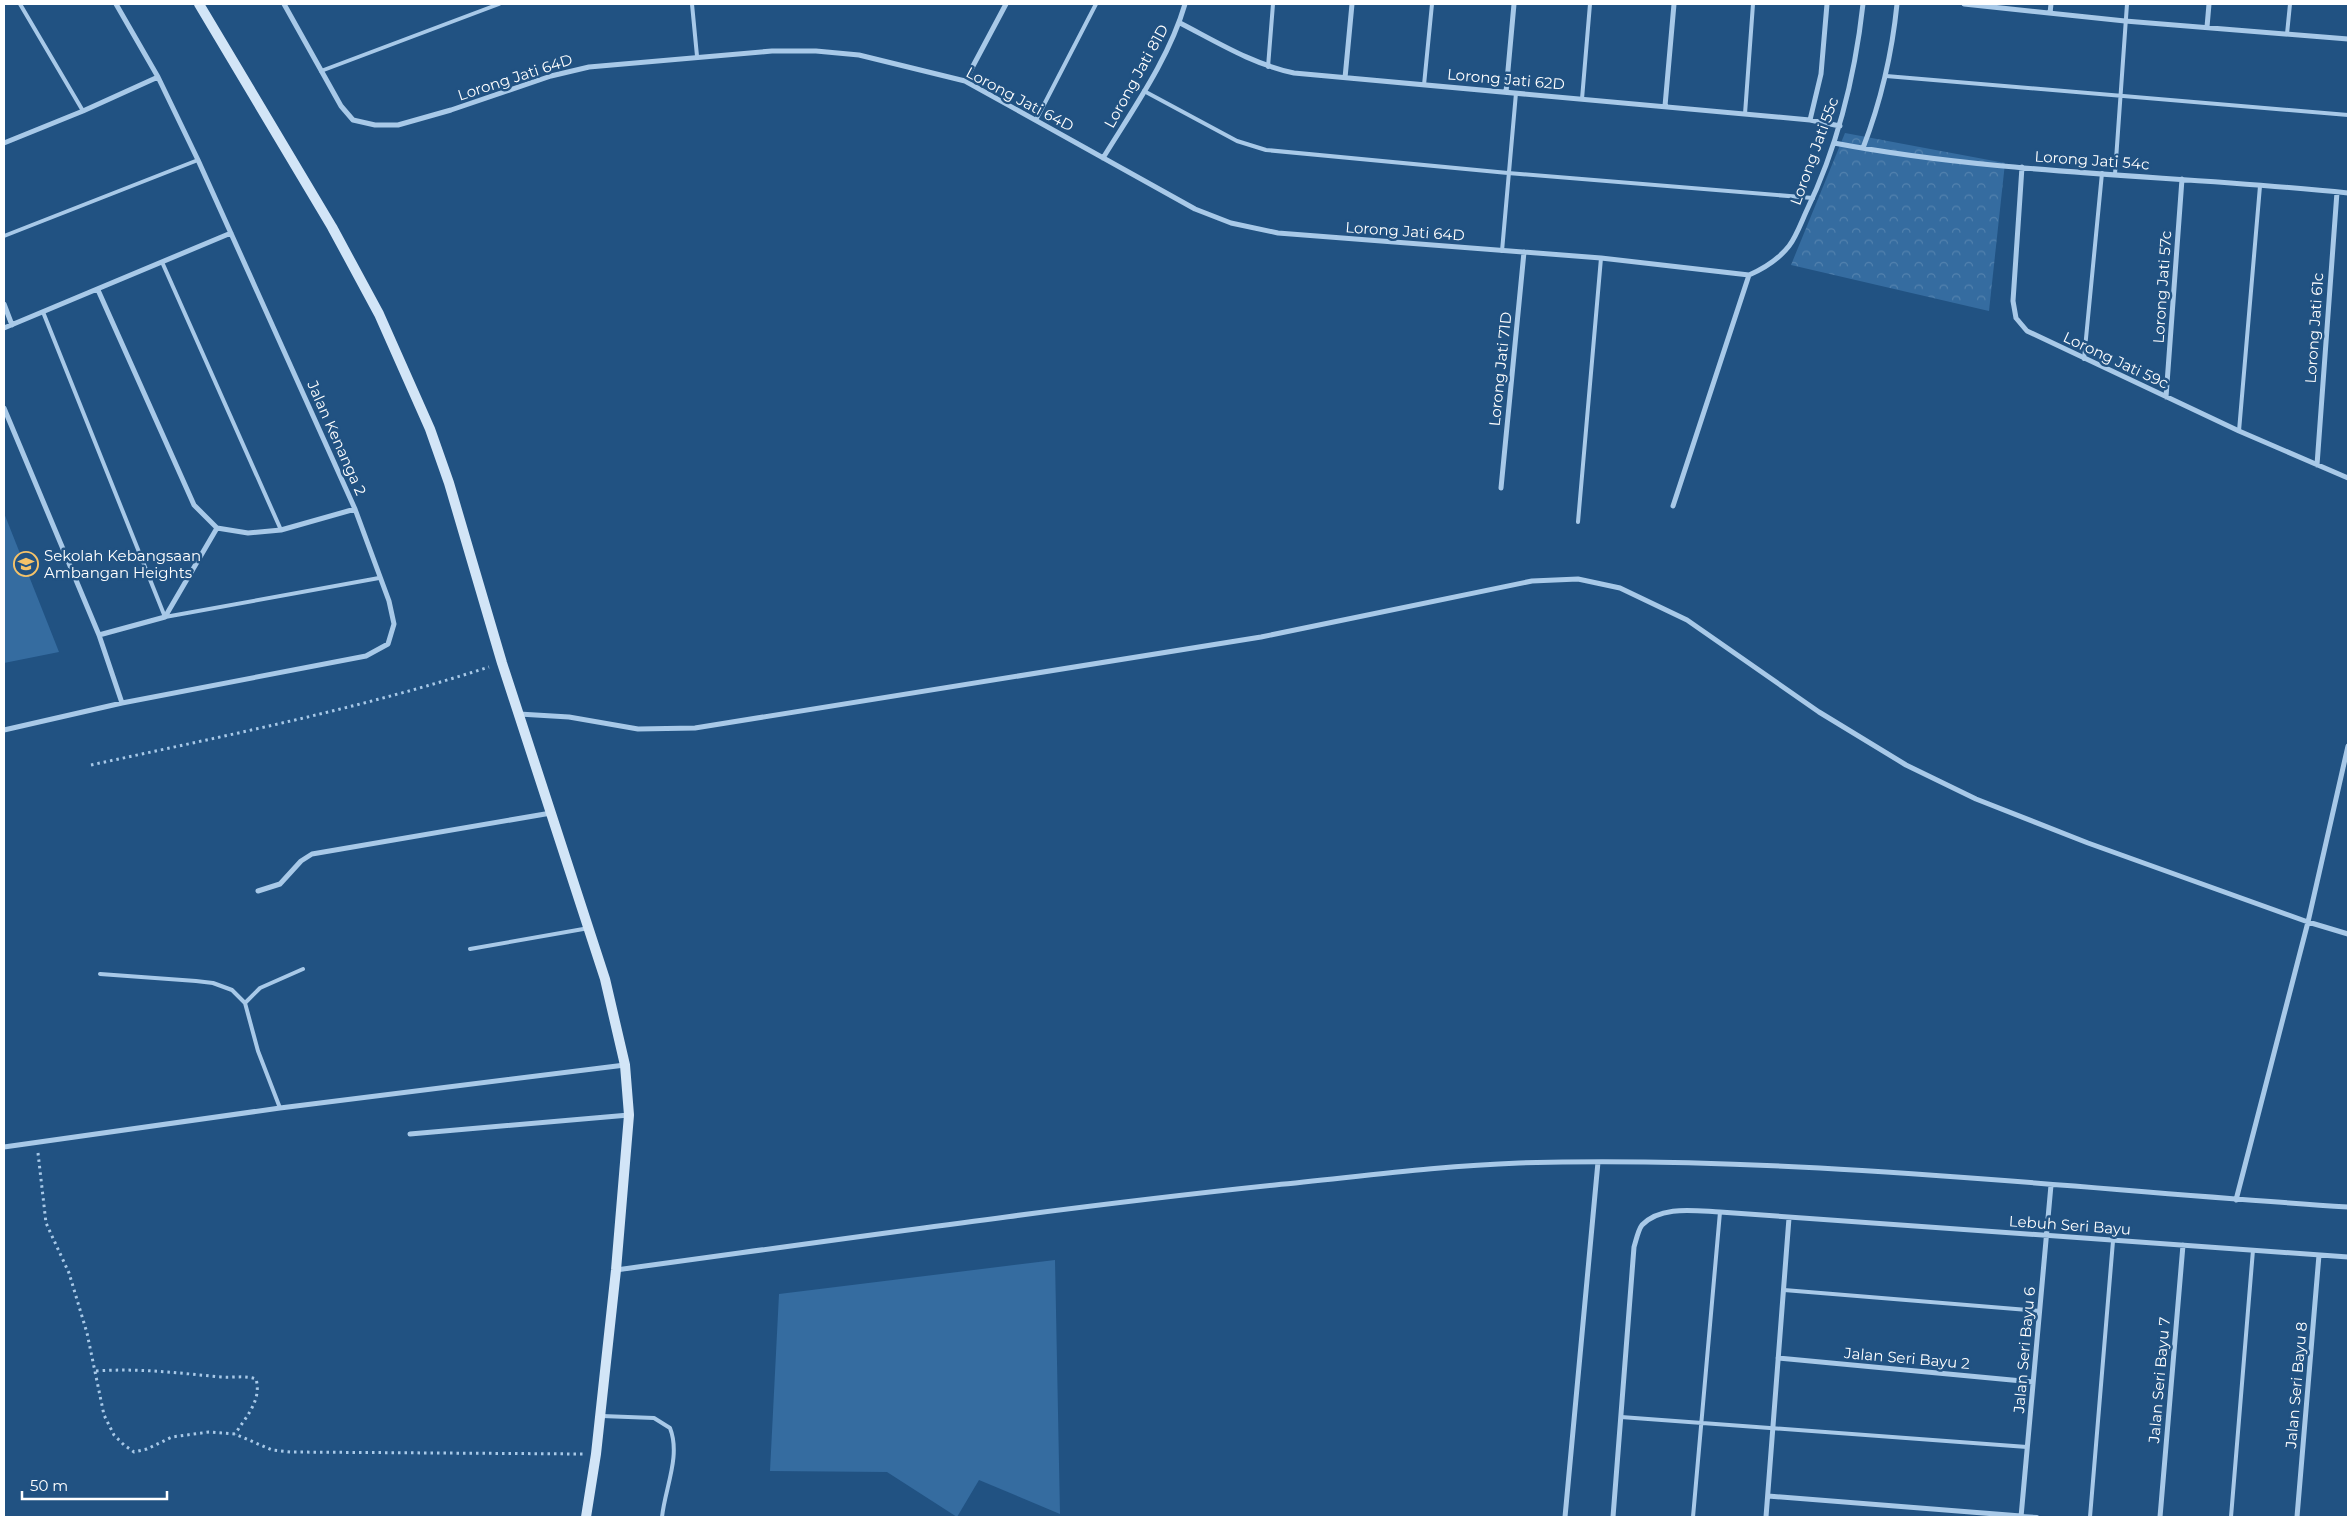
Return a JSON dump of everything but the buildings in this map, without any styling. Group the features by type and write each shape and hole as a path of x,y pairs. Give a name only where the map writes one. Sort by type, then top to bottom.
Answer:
{"main road":[{"path":"199,4 332,227 379,314 430,429 449,483 518,714 605,979 625,1065 629,1115 616,1270 596,1454 586,1517"}],"street":[{"name":"Jalan Kenanga 2","path":"4,730 122,704 366,656 388,644 394,624 389,601 355,509 198,160 158,77 116,4"},
{"name":"Lorong Jati 64D","path":"284,4 341,106 353,120 375,125 398,125 451,110 560,73 618,63 772,51 850,54 908,66 965,82 1195,209 1231,224 1278,233 1600,258 1749,275"},
{"path":"965,82 1006,4"},
{"name":"Lorong Jati 81D","path":"1103,158 1144,91 1180,23 1185,4"},
{"path":"1345,78 1352,4"},
{"path":"1506,92 1514,4"},
{"path":"1665,106 1674,4"},
{"path":"1810,120 1821,74 1827,4"},
{"name":"Lorong Jati 55c","path":"1749,275 1769,266 1790,246 1813,198 1840,126 1858,52 1863,4"},
{"path":"1863,148 1878,111 1886,76 1897,4"},
{"path":"1964,4 2125,21 2348,40"},
{"path":"2050,13 2051,4"},
{"path":"2207,27 2209,4"},
{"name":"Lorong Jati 62D","path":"1180,23 1268,67 1294,73 1810,120 1840,126"},
{"path":"4,143 83,111 158,77"},
{"name":"Lorong Jati 54c","path":"1834,143 2022,167 2348,193"},
{"name":"Lorong Jati 59c","path":"2022,167 2013,301 2016,318 2027,331 2239,431 2348,478"},
{"name":"Lorong Jati 57c","path":"2166,397 2182,179"},
{"name":"Lorong Jati 61c","path":"2317,465 2337,192"},
{"path":"4,328 231,233"},
{"name":"Lorong Jati 71D","path":"1501,488 1524,252"},
{"path":"1673,506 1749,275"},
{"path":"98,290 194,505 217,528 248,533 281,530 355,509"},
{"path":"4,304 12,325"},
{"path":"4,408 99,635 122,704"},
{"path":"99,635 165,616 217,528"},
{"path":"518,714 569,717 638,729 695,728 1261,637 1532,581 1578,579 1620,588 1687,620 1819,712 1906,765 1976,799 2088,843 2308,922 2348,934"},
{"path":"2236,1200 2308,922 2348,746"},
{"path":"258,891 280,884 301,861 312,854 550,813"},
{"path":"4,1147 280,1108 625,1065"},
{"path":"410,1134 629,1115"},
{"path":"616,1270 1111,1202 1446,1166 1598,1162 1787,1167 2348,1208"},
{"path":"1565,1517 1598,1162"},
{"name":"Jalan Seri Bayu 6","path":"2021,1517 2051,1185"},
{"name":"Lebuh Seri Bayu","path":"1621,1417 1634,1247 1641,1226 1658,1216 1682,1210 2348,1257"},
{"path":"1766,1517 1790,1218"},
{"name":"Jalan Seri Bayu 7","path":"2160,1517 2183,1245"},
{"name":"Jalan Seri Bayu 8","path":"2298,1517 2319,1255"},
{"name":"Jalan Seri Bayu 2","path":"1778,1358 2033,1382"},
{"path":"1613,1517 1621,1417"},
{"path":"1768,1496 2021,1517"}],"lane":[{"path":"20,4 83,111"},
{"path":"321,70 499,4"},
{"path":"692,4 696,56"},
{"path":"1036,120 1096,4"},
{"path":"1268,67 1273,4"},
{"path":"1424,85 1432,4"},
{"path":"1582,99 1590,4"},
{"path":"1745,114 1753,4"},
{"path":"2115,174 2119,96 2127,4"},
{"path":"2287,34 2290,4"},
{"path":"1886,76 2348,115"},
{"path":"1144,91 1237,141 1266,150 1508,173 1813,198"},
{"path":"1502,251 1516,93"},
{"path":"4,236 198,160"},
{"path":"2084,359 2102,173"},
{"path":"2239,431 2260,186"},
{"path":"1578,522 1600,258"},
{"path":"162,262 281,530"},
{"path":"43,312 165,616 379,578"},
{"path":"470,949 589,928"},
{"path":"245,1003 260,988 304,969"},
{"path":"100,974 213,983 232,990 245,1003 258,1051 280,1108"},
{"path":"1693,1517 1720,1212"},
{"path":"2090,1517 2113,1241"},
{"path":"2231,1517 2253,1250"},
{"path":"1784,1290 2040,1311"},
{"path":"600,1416 654,1418 670,1428 675,1448 664,1498 662,1517"},
{"path":"1621,1417 2028,1447"},
{"path":"2021,1517 2037,1517"}],"path":[{"path":"91,765 322,714 422,688 502,663"},
{"path":"37,1142 46,1223 69,1273 96,1371 104,1415 114,1435 134,1452 147,1449 172,1438 209,1432 235,1434 272,1450 291,1452 596,1454"},
{"path":"96,1371 134,1369 256,1379 259,1388 257,1398 235,1434"}],"green space":[{"path":"1845,133 2005,163 1989,311 1791,265"},
{"path":"4,513 59,652 4,663"},
{"path":"1055,1260 1060,1514 979,1480 957,1517 887,1472 770,1471 779,1294"}],"place":[{"name":"Sekolah Kebangsaan Ambangan Heights","path":"26,564"}]}
